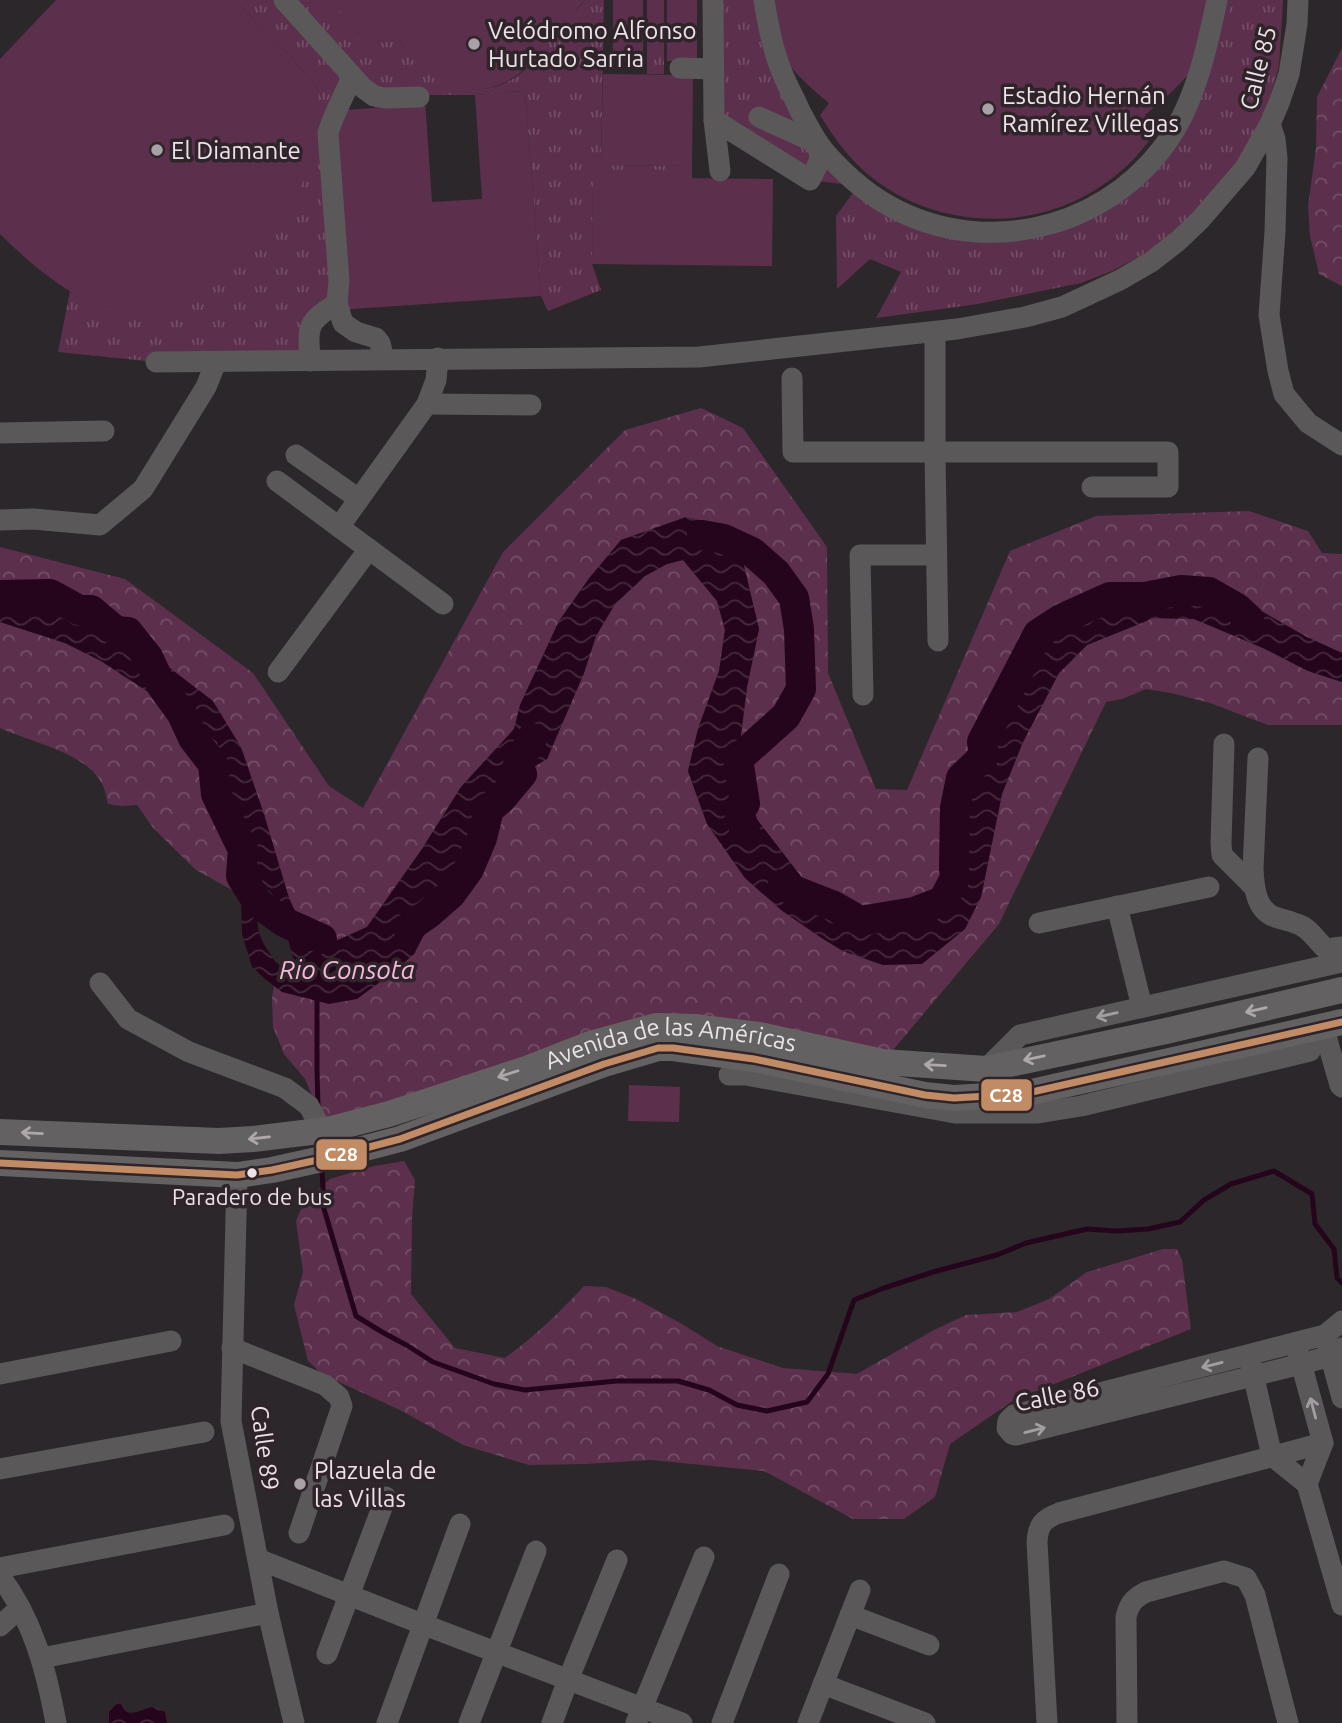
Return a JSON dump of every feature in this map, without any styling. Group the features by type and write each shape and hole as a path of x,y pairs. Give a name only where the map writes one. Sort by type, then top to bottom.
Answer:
{"main road":[{"path":"1335,1034 1338,1001"},
{"name":"Avenida de las Américas","path":"0,1132 219,1141 322,1131 389,1114 526,1069 590,1044 656,1026 695,1027 759,1035 883,1062 986,1069 1166,1031 1338,1001"},
{"name":"Avenida de las Américas","path":"0,1163 237,1175 319,1160 400,1139 604,1064 658,1048 754,1059 925,1095 954,1098 1023,1094 1335,1034"}],"street":[{"path":"284,0 352,77 374,96 419,97"},
{"path":"713,0 713,120 720,170"},
{"path":"764,0 774,49 783,76 814,137 850,177 878,200 899,212 945,228 993,233 1041,227 1087,211 1128,185 1145,169 1175,130 1186,109 1203,58 1217,0"},
{"name":"Calle 85","path":"1298,0 1296,37 1289,74 1270,124 1277,158 1269,315 1284,394 1308,423 1342,445"},
{"path":"680,68 713,69"},
{"path":"352,77 328,132 339,281 337,303 343,323 356,332 376,338 384,359"},
{"path":"713,120 810,180 820,160 819,150 812,141 759,117"},
{"path":"156,362 699,357 935,332 1025,317 1062,307 1101,289 1150,262 1178,241 1245,168 1270,124"},
{"path":"310,361 309,332 315,317 337,303"},
{"path":"935,332 934,453 938,641"},
{"path":"339,527 427,404 436,380 438,358"},
{"path":"0,520 33,519 100,525 143,489 206,387 216,362"},
{"path":"792,378 793,452 1168,452 1168,487 1092,487"},
{"path":"427,404 531,405"},
{"path":"0,433 104,431"},
{"path":"296,455 359,499"},
{"path":"276,481 443,604"},
{"path":"278,672 369,549"},
{"path":"863,695 860,555 936,555"},
{"path":"1224,744 1222,855 1254,887"},
{"path":"1258,758 1253,869 1257,899 1271,916 1304,927 1326,949 1342,947"},
{"path":"1222,801 1257,801"},
{"path":"1040,923 1209,887"},
{"path":"1117,906 1143,1007"},
{"path":"1298,972 1307,954 1304,927"},
{"path":"986,1069 1020,1035 1342,962"},
{"path":"1298,972 1338,1001"},
{"path":"100,983 128,1019 189,1052 285,1088 309,1106 322,1131"},
{"path":"729,1075 746,1075 955,1113 1038,1113 1082,1106 1310,1051 1335,1034 1342,1087"},
{"name":"Calle 89","path":"237,1175 231,1421 268,1613 294,1723"},
{"name":"Calle 86","path":"1252,1366 1013,1415 1007,1428 1016,1435 1252,1366 1333,1346 1342,1321"},
{"path":"0,1374 170,1341"},
{"path":"1333,1346 1342,1398"},
{"path":"232,1348 325,1385 339,1397 342,1406 340,1413 299,1533"},
{"path":"1299,1353 1323,1443 1307,1484"},
{"path":"1252,1366 1272,1456 1307,1484 1342,1605"},
{"path":"0,1469 204,1432"},
{"path":"1047,1723 1037,1542 1042,1523 1059,1513 1323,1443"},
{"path":"327,1654 386,1497"},
{"path":"387,1723 460,1524"},
{"path":"0,1568 223,1525"},
{"path":"469,1723 536,1551"},
{"path":"639,1716 704,1557"},
{"path":"258,1559 568,1680 639,1716 682,1723"},
{"path":"552,1723 617,1560"},
{"path":"1127,1723 1126,1617 1129,1605 1136,1597 1146,1592 1224,1571 1246,1578 1255,1595 1288,1723"},
{"path":"722,1723 779,1574"},
{"path":"0,1576 20,1608 42,1658 54,1715 35,1723"},
{"path":"808,1723 860,1590"},
{"path":"0,1626 20,1608"},
{"path":"42,1658 268,1613"},
{"path":"850,1615 929,1645"},
{"path":"823,1684 925,1723"}],"green space":[{"name":"El Diamante","path":"56,0 235,0 295,61 319,91 311,165 290,205 256,247 229,271 188,299 163,310 130,313 94,304 59,284 0,234 0,59"},
{"path":"235,0 332,0 358,33 398,38 423,70 457,87 476,89 494,87 512,79 533,62 554,23 571,14 585,0 604,0 601,165 692,166 692,178 593,178 592,264 601,290 548,311 541,296 525,91 475,95 377,95 352,77 344,96 339,281 315,317 310,361 156,362 58,352 70,291 88,300 319,91 295,61"},
{"name":"Velódromo Alfonso Hurtado Sarria","path":"332,0 585,0 571,16 554,24 541,50 523,70 503,83 480,89 458,88 435,79 415,62 398,38 377,43 368,40 352,26"},
{"path":"613,0 643,0 643,61 613,61"},
{"path":"647,0 664,0 664,74 647,74"},
{"path":"667,0 697,0 697,61 667,61"},
{"path":"713,0 764,0 783,76 859,186 945,228 1065,220 1161,150 1217,0 1283,0 1279,66 1266,112 1237,165 1175,234 1112,271 1081,283 978,304 876,318 901,272 870,259 837,289 836,216 858,186 810,180 714,120"},
{"name":"Estadio Hernán Ramírez Villegas","path":"747,0 1234,0 1218,34 1198,63 1174,90 1145,115 1159,127 1128,165 1077,200 1048,211 986,219 925,207 896,194 855,163 820,115 829,103 782,57"},
{"path":"1342,48 1342,286 1319,274 1310,236 1308,206 1316,148 1317,97"},
{"path":"603,74 693,75 692,166 601,165"},
{"path":"525,91 541,296 338,310 327,111 375,108 375,103 425,100 432,202 482,199 475,95"},
{"path":"593,177 773,179 772,266 592,264"},
{"path":"701,408 743,428 827,547 828,673 876,789 907,790 1010,551 1096,516 1249,511 1308,531 1322,553 1342,554 1342,653 1307,638 1263,612 1236,600 1151,587 1024,661 971,791 955,878 943,901 891,929 860,921 820,901 745,804 738,759 747,687 759,629 735,528 590,577 559,621 520,705 514,729 461,787 422,849 367,927 331,943 304,932 289,898 255,789 162,662 79,610 0,581 0,547 125,579 253,673 329,786 363,808 503,552 625,430"},
{"path":"683,560 717,601 725,630 719,671 698,729 688,771 707,824 745,878 820,937 843,951 883,965 981,897 1002,794 1023,742 1059,673 1087,645 1154,618 1194,619 1263,648 1308,671 1342,682 1342,725 1268,725 1210,703 1146,689 1106,702 999,924 883,1062 759,1035 327,1130 305,1079 284,1054 273,1027 274,986 282,992 414,954 489,809 522,774 547,759 584,673 596,636 615,604 645,576 667,564"},
{"path":"0,622 65,643 101,661 182,714 217,742 243,850 241,895 196,870 154,829 137,805 108,804 101,782 82,763 55,749 0,728"},
{"path":"629,1085 680,1087 679,1122 628,1121"},
{"path":"404,1161 415,1180 411,1294 455,1348 505,1358 546,1324 584,1286 606,1287 636,1299 717,1346 783,1368 857,1374 966,1315 1017,1312 1049,1299 1087,1272 1163,1249 1177,1249 1182,1260 1191,1329 1014,1400 950,1444 935,1497 904,1519 853,1519 764,1471 651,1460 529,1465 463,1445 402,1411 322,1374 308,1361 294,1305 303,1272 296,1221 304,1202 330,1179 374,1166"}],"water":[{"name":"Rio Consota","path":"686,517 735,528 759,629 747,687 738,759 745,804 820,901 860,921 891,928 943,901 955,878 971,791 997,716 1038,634 1061,619 1110,597 1151,587 1236,600 1342,653 1342,682 1308,671 1263,648 1194,619 1154,618 1087,645 1059,673 1023,742 1002,794 981,897 965,929 922,964 883,965 843,951 781,910 745,878 707,824 688,771 698,729 719,671 725,630 717,601 683,560 667,564 645,576 615,604 596,636 584,673 547,759 522,774 489,809 414,954 357,999 329,1004 282,992 252,967 242,934 243,849 217,742 182,714 101,661 65,643 0,622 0,581 79,610 162,662 213,701 241,747 289,898 304,931 331,943 367,927 422,849 461,787 514,729 520,705 559,621 590,577 621,540","holes":["266,888 273,894 281,911 299,973 277,963 259,930 257,913 262,896"]},
{"path":"119,1701 126,1712 130,1713 158,1708 165,1712 167,1723 109,1723 109,1712"}],"waterway":[{"path":"702,535 724,539 752,552 776,573 794,598 799,629 801,689 786,716 738,759 745,804 739,812 745,831"},
{"path":"783,884 834,906 860,921 914,912 943,901 955,878 955,808 961,778 984,756 982,742 1038,634 1061,619 1110,597 1145,597 1181,590 1209,592 1237,608 1249,619"},
{"path":"0,595 50,594 79,610 91,610 116,631 128,632 148,657 161,685 182,714 193,738 213,764 216,794 243,850 241,876 258,903 284,922 322,939"},
{"path":"408,928 451,894 469,869 482,838 489,809 522,774 518,764 532,738"},
{"path":"317,997 318,1106"},
{"path":"322,1168 324,1209 356,1316 433,1362 494,1384 525,1390 616,1381 678,1381 709,1390 737,1405 767,1411 807,1402 828,1374 854,1300 933,1272 997,1255 1026,1243 1087,1229 1148,1229 1180,1222 1204,1200 1231,1184 1274,1171 1312,1194 1315,1224 1334,1249 1337,1278 1342,1283"}],"transit line":[{"name":"C28","path":"0,1163 237,1175 272,1170 400,1139 604,1064 658,1048 754,1059 925,1095 954,1098 1023,1094 1342,1022"}],"place":[{"name":"Velódromo Alfonso Hurtado Sarria","path":"474,44"},
{"name":"Estadio Hernán Ramírez Villegas","path":"988,109"},
{"name":"El Diamante","path":"157,150"},
{"name":"Paradero de bus","path":"252,1173"},
{"name":"Plazuela de las Villas","path":"300,1484"}]}
